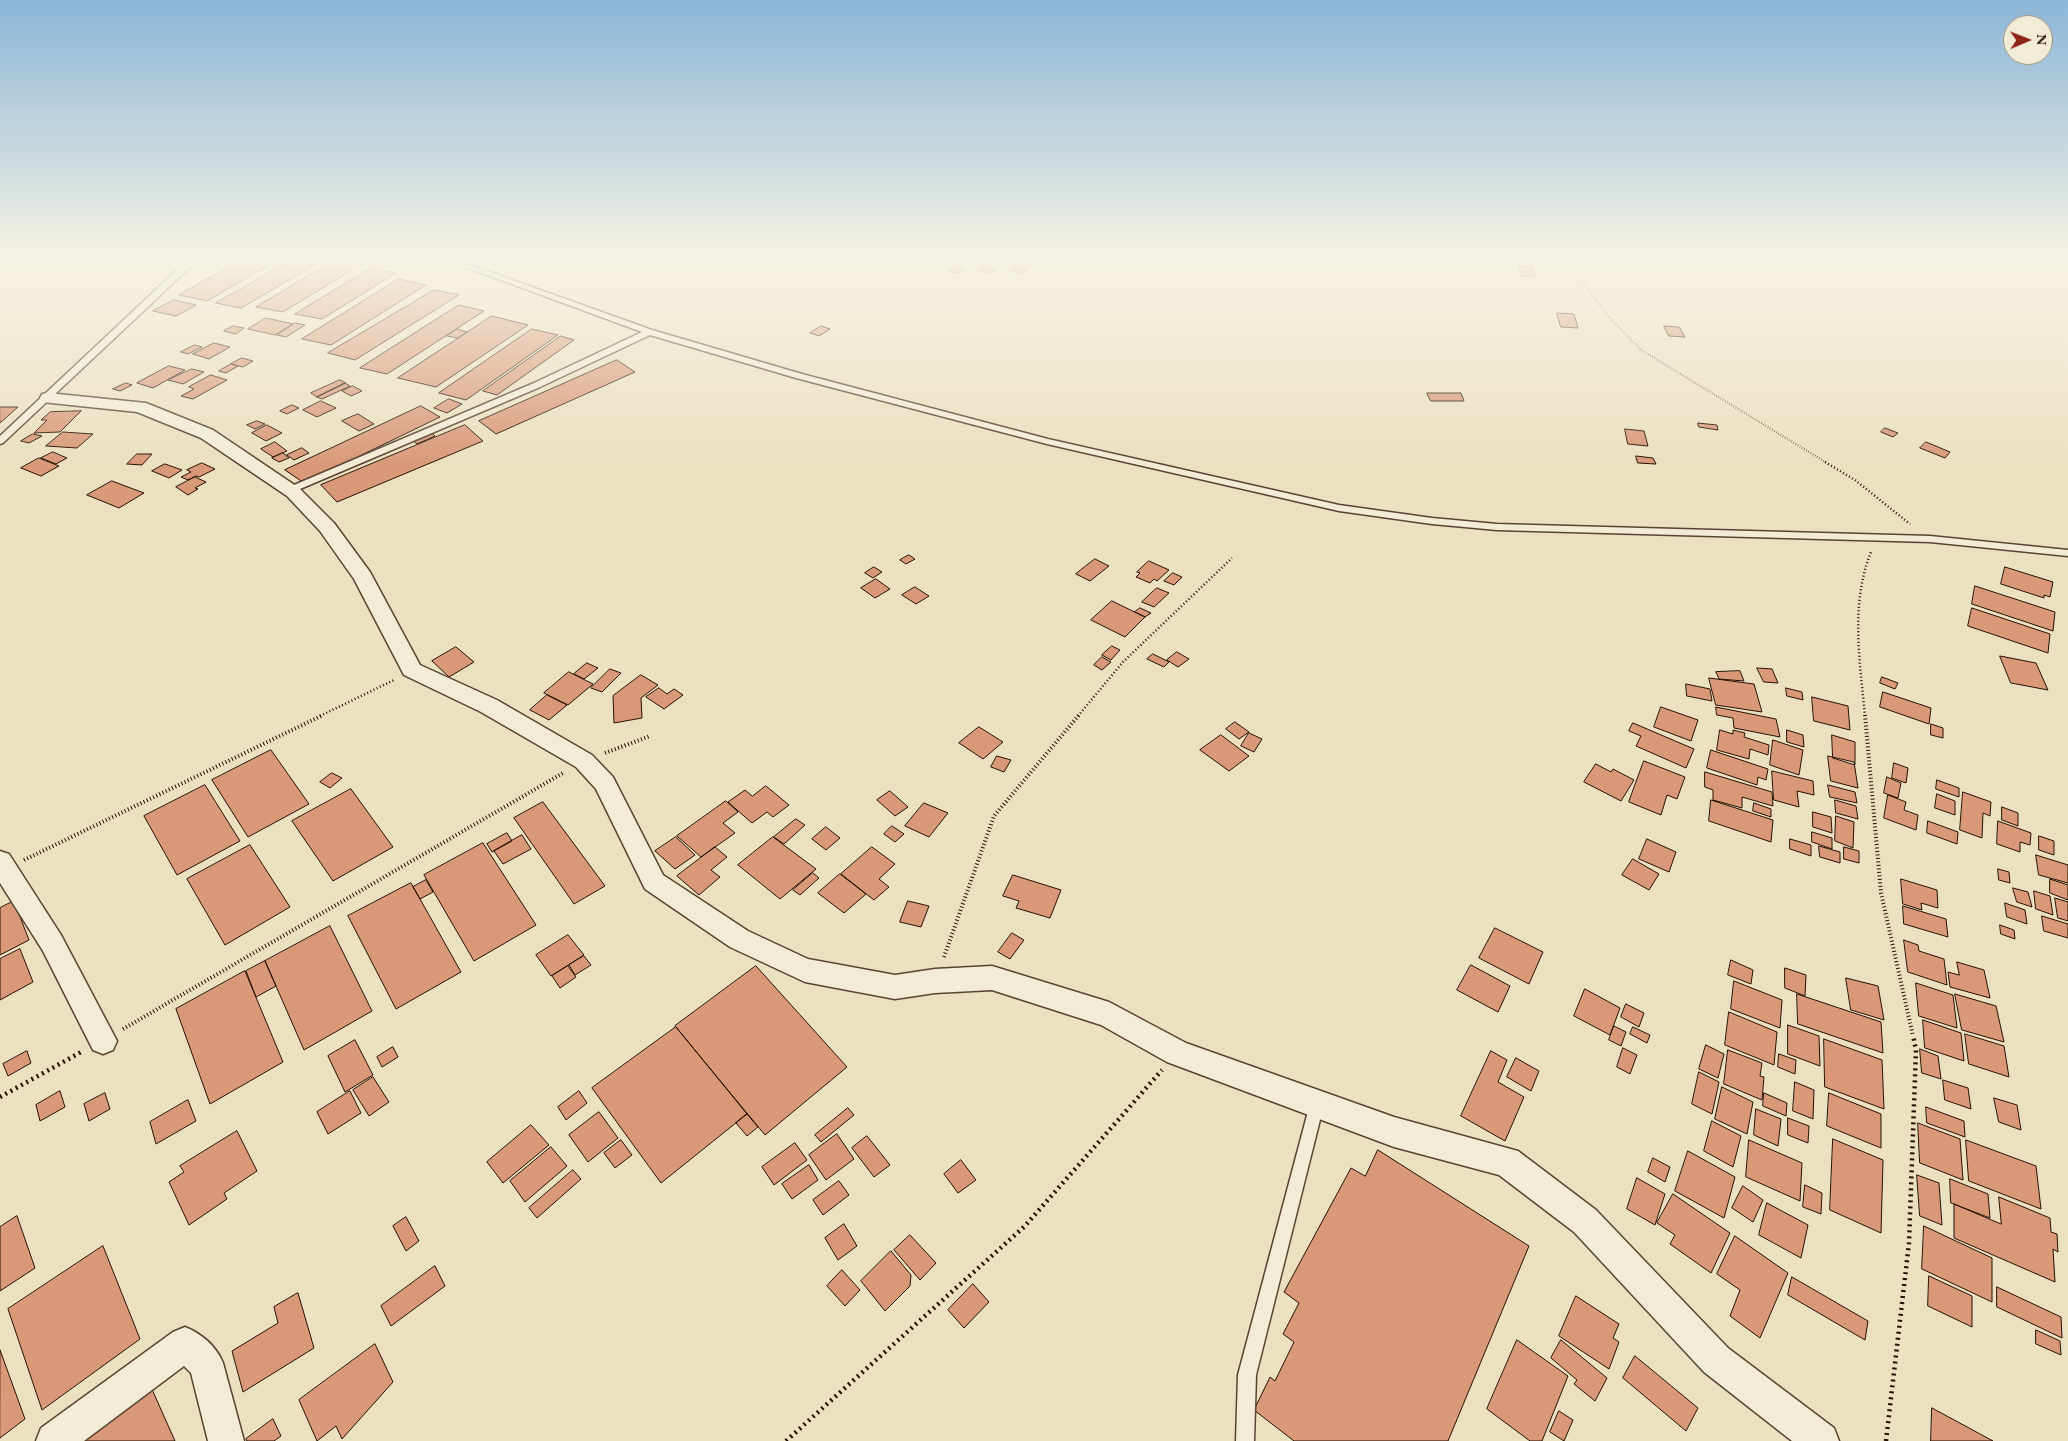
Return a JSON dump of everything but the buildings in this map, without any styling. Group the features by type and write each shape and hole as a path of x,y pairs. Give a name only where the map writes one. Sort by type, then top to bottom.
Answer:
{"street":[{"path":"48,398 140,407 208,434 290,490 327,527 363,577 412,670 488,706 584,761 605,783 654,882 739,939 805,970 894,987 935,981 992,978 1109,1015 1177,1052 1394,1132 1507,1162 1586,1221 1716,1360 1821,1441"},
{"path":"3,865 52,943 102,1041"},
{"path":"54,1441 186,1344 206,1364 226,1441"}],"lane":[{"path":"0,441 120,329"},
{"path":"641,329 799,376 1047,441 1339,508 1432,521 1497,527 1930,539 2068,553"},
{"path":"290,490 537,385 649,332"},
{"path":"1245,1441 1247,1376 1317,1104"}],"path":[{"path":"1621,329 1641,350 1855,480 1930,539"},
{"path":"1876,538 1864,569 1858,627 1881,893 1916,1050 1909,1242 1886,1441"},
{"path":"935,981 994,816 1123,662 1232,558"},
{"path":"3,865 412,670"},
{"path":"0,1096 102,1041 584,761 650,736"},
{"path":"786,1441 1025,1226 1177,1052"}]}
